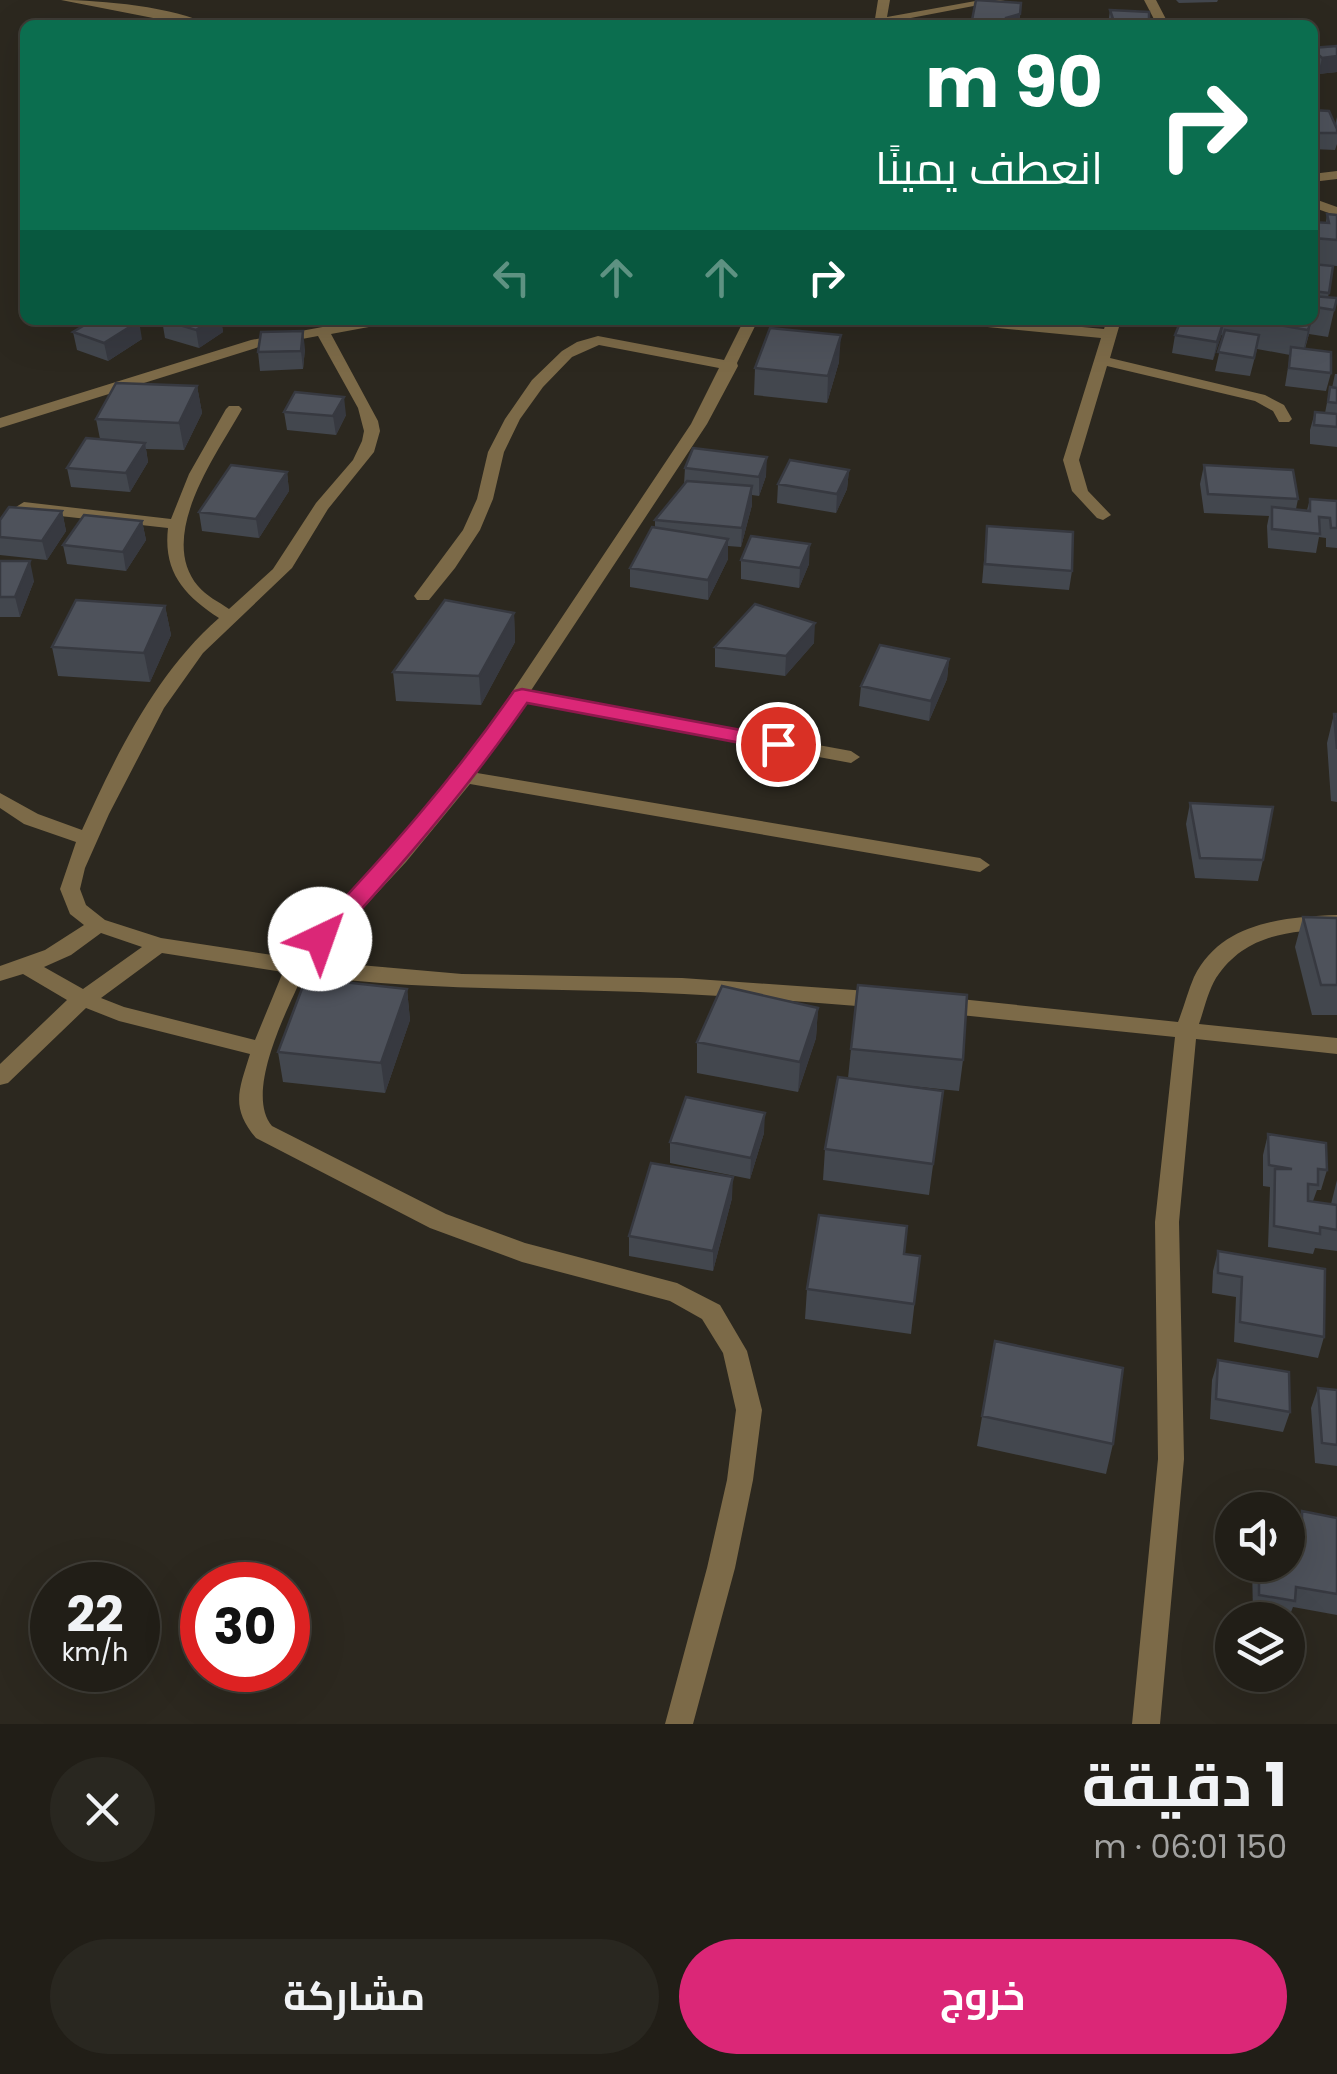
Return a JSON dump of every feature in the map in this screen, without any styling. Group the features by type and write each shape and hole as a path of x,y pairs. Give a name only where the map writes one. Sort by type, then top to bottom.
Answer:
{"street":[{"path":"67,0 182,20"},
{"path":"900,20 999,0"},
{"path":"1,422 187,362 354,325"},
{"path":"679,1724 740,1480 749,1410 735,1351 711,1312 677,1293 540,1258 438,1221 264,1132 252,1118 248,1093 260,1049 296,966 399,857 465,777 680,454 731,366 749,325"},
{"path":"1067,325 1111,327 1070,460 1073,479 1083,500 1103,515"},
{"path":"322,330 338,364 370,413 372,435 362,458 310,524 273,580 190,656 174,680 87,839 70,889 77,909 98,924 159,945 296,966 462,982 682,986 908,1002 1337,1046"},
{"path":"424,596 448,569 486,501 495,454 509,426 561,355 576,345 598,340 731,366"},
{"path":"1101,360 1260,398 1279,408 1284,419"},
{"path":"229,617 189,588 172,554 174,524 234,409"},
{"path":"24,508 174,524"},
{"path":"522,696 851,758"},
{"path":"465,777 980,864"},
{"path":"0,799 31,819 87,839"},
{"path":"1146,1724 1170,1459 1167,1222 1186,1030 1205,977 1228,951 1253,933 1294,924 1337,922"},
{"path":"0,974 45,961 80,941 98,924"},
{"path":"0,1077 51,1024 159,945"},
{"path":"25,966 82,999 119,1013 260,1049"}],"building":[{"path":"976,0 1021,3 1020,14 1006,20 972,20"},
{"path":"1110,10 1149,12 1149,20 1113,20"},
{"path":"1337,46 1337,56 1322,58 1318,48"},
{"path":"1318,110 1329,111 1337,133 1318,133"},
{"path":"1327,214 1337,215 1337,240 1318,238 1318,222 1329,223"},
{"path":"1318,265 1333,266 1329,293 1318,292"},
{"path":"1318,296 1337,298 1334,310 1318,307"},
{"path":"85,325 133,325 104,343 73,332"},
{"path":"1179,325 1222,325 1217,342 1175,335"},
{"path":"1279,325 1310,325 1308,330"},
{"path":"770,328 841,335 828,376 755,368"},
{"path":"1225,330 1259,335 1254,358 1218,352"},
{"path":"303,331 301,351 258,352 261,332"},
{"path":"1291,347 1331,352 1331,373 1289,368"},
{"path":"116,383 197,386 179,423 96,419"},
{"path":"1330,387 1337,388 1337,403 1328,402"},
{"path":"295,392 344,397 333,416 284,412"},
{"path":"1315,412 1337,414 1337,427 1314,425"},
{"path":"86,438 145,443 126,473 67,468"},
{"path":"693,448 767,457 759,477 685,468"},
{"path":"790,460 849,470 837,494 778,484"},
{"path":"231,465 287,472 256,519 199,512"},
{"path":"1204,465 1293,470 1298,499 1208,494"},
{"path":"687,481 752,486 742,528 655,520"},
{"path":"1310,499 1337,501 1337,528 1331,528 1330,518 1319,517 1320,534 1272,529 1272,507 1310,511"},
{"path":"9,507 62,511 42,541 0,537 0,520"},
{"path":"84,515 142,521 123,552 63,545"},
{"path":"987,526 1073,532 1072,571 985,564"},
{"path":"652,527 728,539 708,580 630,568"},
{"path":"751,536 810,544 800,568 741,560"},
{"path":"0,561 30,561 15,597 0,597"},
{"path":"76,600 165,606 144,653 52,647"},
{"path":"445,600 514,613 479,676 393,672"},
{"path":"755,604 815,623 786,656 715,647"},
{"path":"880,645 949,659 931,701 861,686"},
{"path":"1190,803 1273,807 1263,860 1200,858"},
{"path":"1303,917 1337,918 1337,985 1321,985"},
{"path":"306,978 407,989 381,1063 278,1052"},
{"path":"858,985 967,995 963,1060 851,1049"},
{"path":"722,986 818,1008 800,1062 697,1042"},
{"path":"838,1077 943,1091 933,1164 825,1149"},
{"path":"686,1097 765,1113 751,1158 670,1142"},
{"path":"1268,1134 1326,1143 1327,1170 1318,1169 1318,1185 1308,1184 1308,1201 1337,1205 1337,1230 1320,1227 1320,1234 1274,1226 1275,1169 1292,1169 1269,1165"},
{"path":"651,1163 733,1177 713,1251 629,1236"},
{"path":"819,1215 907,1226 904,1254 920,1256 914,1304 807,1289"},
{"path":"1218,1251 1325,1269 1324,1337 1240,1322 1242,1277 1218,1273"},
{"path":"995,1341 1123,1368 1113,1444 982,1416"},
{"path":"1218,1360 1289,1372 1290,1412 1216,1399"},
{"path":"1318,1388 1337,1390 1337,1445 1322,1443"},
{"path":"1305,1512 1337,1518 1337,1594 1296,1587 1295,1601 1259,1595 1259,1582 1305,1582"}],"route":[{"path":"320,939 399,857 465,777 522,696 778,744"}]}
